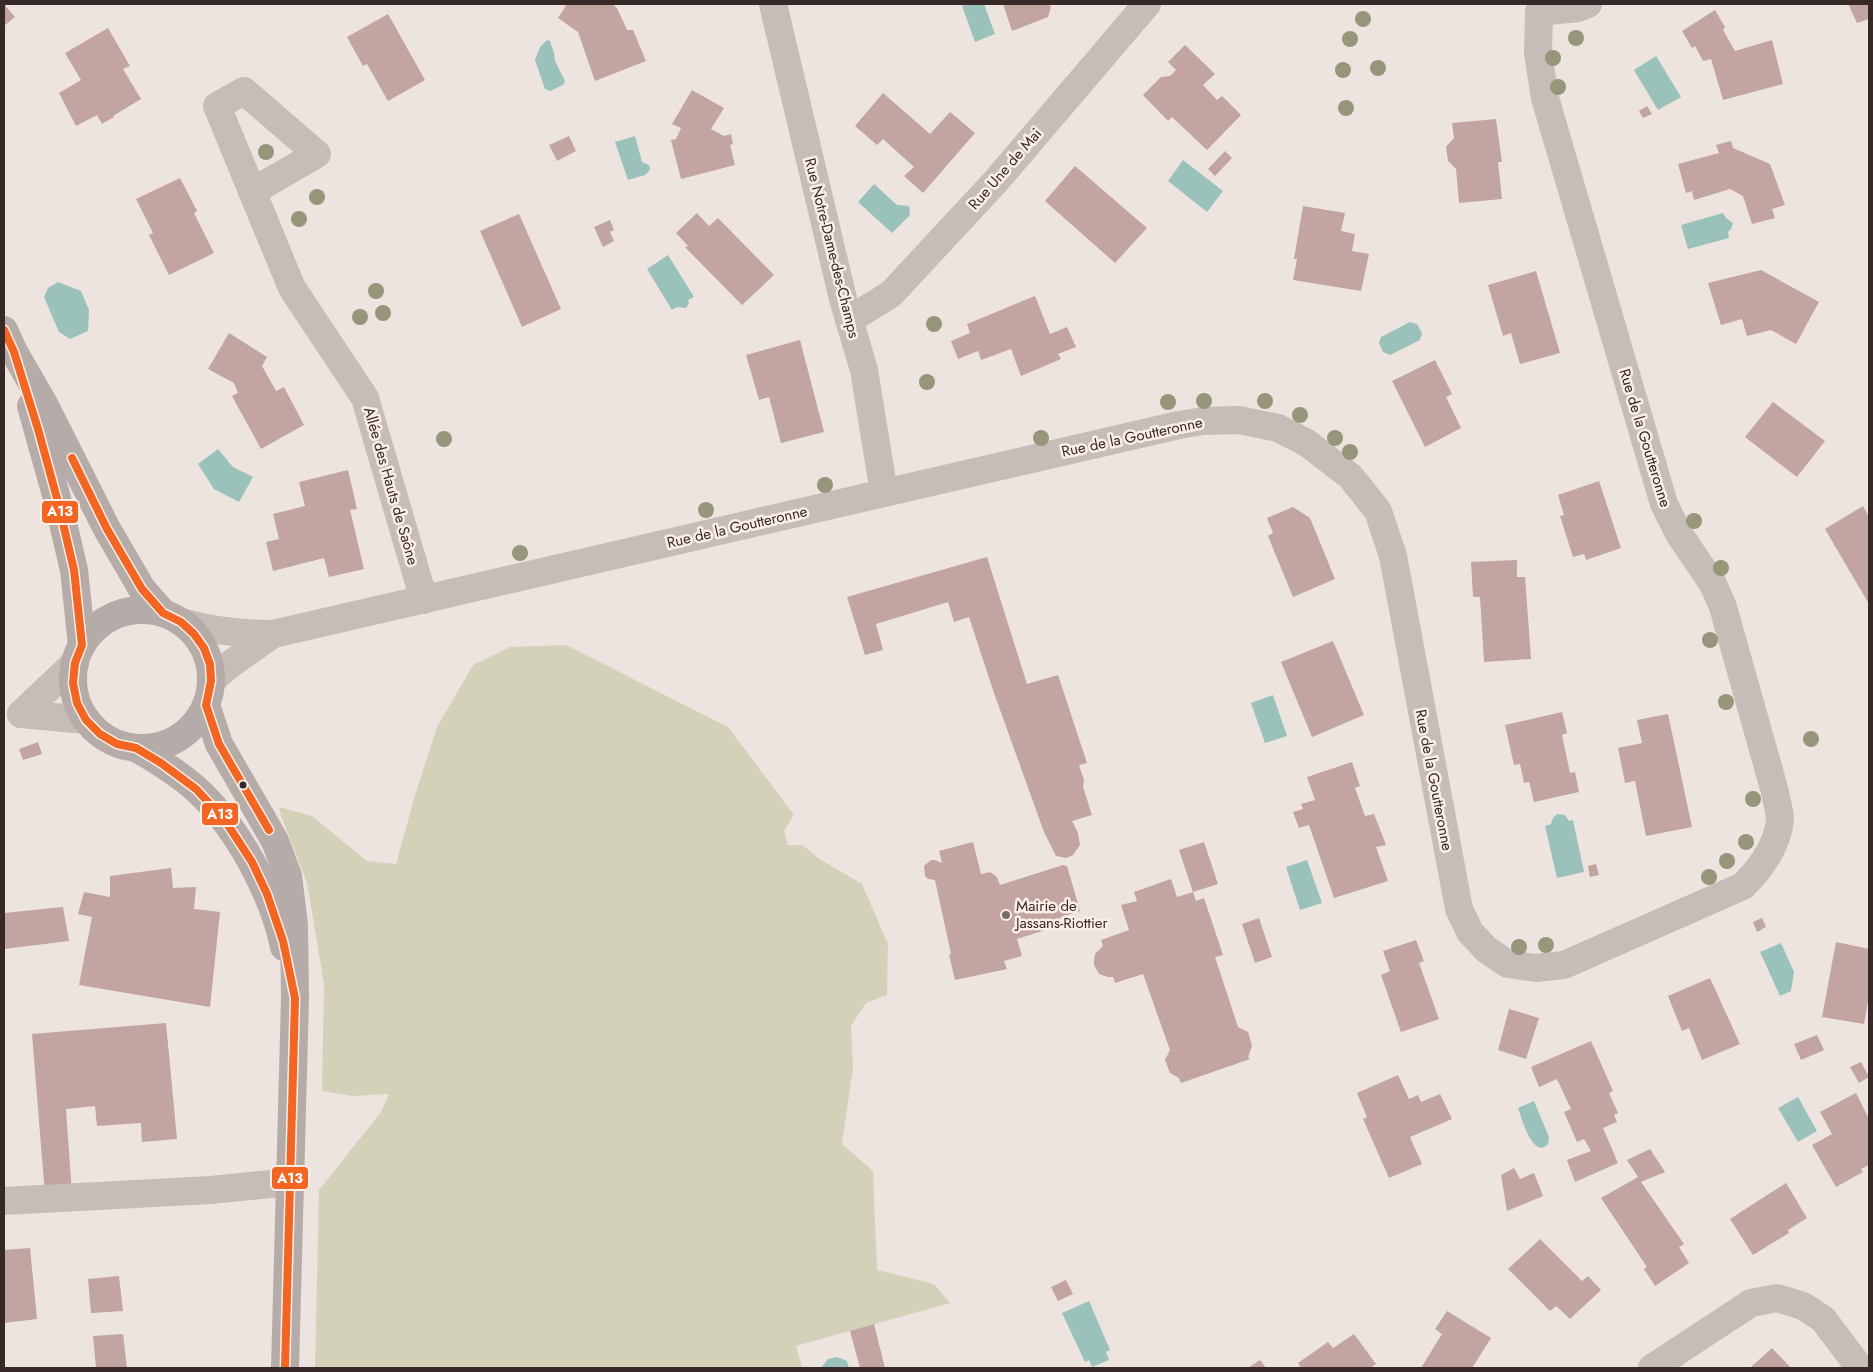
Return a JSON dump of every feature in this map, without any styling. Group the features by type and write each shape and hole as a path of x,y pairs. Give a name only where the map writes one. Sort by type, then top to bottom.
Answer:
{"main road":[{"path":"9,341 44,404 107,528 142,589 172,618 194,634 204,648 210,664 209,693 219,744 275,841 288,876 294,925 295,998 285,1368"},
{"path":"9,341 38,429 74,570 79,654 73,683 77,703 86,720 100,734 117,744 136,748 154,747 170,742 186,733 198,721 209,693"},
{"path":"79,654 94,630 108,619 126,612 144,610 172,618"},
{"path":"136,748 161,763 196,789 224,819 252,862 267,894 283,940 295,998"}],"street":[{"name":"Rue Notre-Dame-des-Champs","path":"772,4 849,320 864,370 884,493"},
{"name":"Rue Une de Mai","path":"849,320 891,294 897,288 996,181 1146,4"},
{"name":"Rue de la Goutteronne","path":"172,618 209,630 240,634 273,634 1179,425 1203,421 1239,420 1278,428 1308,443 1350,476 1378,511 1393,556 1459,910 1470,932 1487,950 1508,964 1536,968 1564,965 1743,886 1761,868 1773,844 1780,818 1775,792 1723,607 1712,584 1679,534 1664,504 1545,98 1538,53 1539,8 1578,8 1588,4"},
{"name":"Allée des Hauts de Saône","path":"252,192 292,288 365,398 424,600"},
{"name":"Rue de la Goutteronne","path":"209,693 228,666 273,634"},
{"path":"79,654 22,714 86,720"},
{"path":"4,1201 210,1190 290,1182"},
{"path":"1652,1368 1751,1303 1777,1298 1803,1306 1823,1319 1860,1368"}],"green space":[{"path":"566,645 728,727 794,815 784,831 788,845 803,845 818,858 862,884 888,944 887,995 866,1003 851,1026 853,1068 842,1144 873,1171 877,1270 934,1284 950,1303 796,1346 802,1368 315,1368 319,1190 381,1112 389,1094 353,1096 322,1091 324,984 307,883 279,807 312,816 367,861 396,864 415,795 437,727 473,665 510,647"}],"water":[{"path":"984,4 995,34 975,42 962,6"},
{"path":"547,40 550,41 555,61 565,81 563,85 550,91 545,89 535,60 540,47"},
{"path":"1656,56 1681,97 1658,110 1634,70"},
{"path":"635,136 642,162 649,165 650,170 645,175 628,180 615,142"},
{"path":"1183,160 1223,191 1207,212 1168,181"},
{"path":"874,184 897,205 909,206 910,215 892,233 858,202"},
{"path":"1723,213 1733,223 1728,232 1729,238 1688,249 1681,225"},
{"path":"668,255 694,297 688,300 689,303 686,308 677,307 672,310 647,269"},
{"path":"58,282 81,291 89,310 88,331 70,339 59,332 44,297 48,288"},
{"path":"1410,322 1417,324 1422,333 1420,340 1390,355 1383,352 1379,343 1381,337"},
{"path":"218,449 233,467 253,477 239,502 214,489 198,464"},
{"path":"1273,695 1287,736 1265,743 1251,703"},
{"path":"1557,814 1565,815 1569,821 1573,820 1584,872 1557,878 1545,826 1551,824"},
{"path":"1307,860 1322,903 1300,910 1286,867"},
{"path":"1781,943 1794,972 1791,991 1780,996 1760,952"},
{"path":"1798,1097 1817,1131 1798,1142 1778,1108"},
{"path":"1534,1101 1549,1137 1548,1144 1543,1147 1538,1147 1533,1143 1518,1108"},
{"path":"1089,1301 1110,1350 1106,1352 1109,1360 1092,1367 1089,1360 1085,1362 1062,1313"},
{"path":"837,1357 847,1361 849,1368 821,1368 828,1359"}],"building":[{"path":"4,4 15,17 4,26"},
{"path":"567,4 612,4 617,8 627,30 633,30 646,61 595,81 578,32 558,18"},
{"path":"1003,4 1049,4 1051,7 1048,17 1012,31"},
{"path":"1848,4 1869,4 1869,19 1857,23"},
{"path":"1715,10 1725,27 1723,30 1735,51 1772,40 1783,84 1723,100 1711,59 1703,61 1695,46 1692,48 1682,31"},
{"path":"388,14 425,80 388,101 367,64 363,66 347,37"},
{"path":"108,28 130,66 123,69 141,99 102,124 97,115 76,126 59,93 81,80 65,53"},
{"path":"1185,45 1215,74 1203,85 1217,100 1222,96 1241,115 1207,150 1172,117 1168,121 1143,95 1161,77 1170,76 1176,70 1168,62"},
{"path":"692,90 724,108 711,129 724,136 731,134 733,144 730,145 735,165 681,179 671,140 676,139 681,128 672,124"},
{"path":"883,93 930,134 950,112 975,133 923,193 904,176 914,167 883,139 877,145 855,126"},
{"path":"1647,106 1652,114 1643,118 1639,111"},
{"path":"1496,119 1502,162 1498,162 1502,199 1459,203 1456,169 1448,161 1446,147 1454,138 1452,123"},
{"path":"569,136 576,151 557,161 549,145"},
{"path":"1731,141 1733,148 1770,164 1785,205 1772,209 1775,218 1752,224 1743,196 1730,189 1694,200 1692,191 1686,193 1678,164 1719,153 1716,145"},
{"path":"1225,151 1232,158 1215,176 1208,169"},
{"path":"1075,166 1147,228 1115,263 1045,201"},
{"path":"180,178 197,211 194,213 214,253 169,275 149,235 153,233 136,199"},
{"path":"1303,206 1345,213 1341,231 1355,234 1352,251 1369,254 1361,291 1293,280 1297,259 1294,259"},
{"path":"697,213 709,226 718,218 774,275 742,305 685,247 688,246 676,233"},
{"path":"519,214 561,309 522,327 480,231"},
{"path":"610,220 614,230 610,232 614,241 603,247 594,227"},
{"path":"1761,270 1819,302 1796,344 1771,330 1747,336 1742,319 1721,325 1708,283"},
{"path":"1536,271 1560,353 1520,364 1511,333 1503,336 1488,285"},
{"path":"1035,296 1050,334 1067,327 1076,347 1058,354 1061,359 1021,376 1011,349 981,360 978,351 958,359 951,341 970,333 967,324"},
{"path":"229,333 267,357 262,366 276,391 284,387 304,425 261,449 232,396 238,393 234,383 208,369"},
{"path":"800,340 824,432 781,443 769,397 759,400 746,355"},
{"path":"1435,360 1452,394 1446,397 1461,428 1425,447 1392,381"},
{"path":"1773,402 1825,441 1797,477 1745,437"},
{"path":"348,470 357,509 350,510 364,569 329,577 324,558 273,571 266,542 279,539 273,514 305,506 299,482"},
{"path":"1599,481 1621,548 1586,560 1584,554 1573,557 1560,516 1564,515 1558,495"},
{"path":"1863,506 1869,517 1869,604 1825,529"},
{"path":"1293,507 1310,518 1335,579 1293,597 1268,536 1273,533 1267,518"},
{"path":"987,557 1027,684 1058,675 1087,763 1079,765 1084,780 1083,787 1092,815 1072,821 1078,833 1080,845 1073,855 1066,858 1056,856 1044,832 969,617 954,622 948,602 876,624 883,650 865,655 847,597"},
{"path":"1517,560 1517,577 1525,577 1531,659 1484,662 1480,597 1473,597 1471,562"},
{"path":"1333,641 1364,715 1312,737 1281,662"},
{"path":"1562,712 1567,733 1562,735 1570,773 1575,772 1579,792 1534,802 1529,782 1524,783 1520,764 1514,765 1505,725"},
{"path":"1668,714 1692,827 1646,836 1635,781 1625,783 1618,748 1642,743 1637,720"},
{"path":"38,742 42,754 23,760 19,749"},
{"path":"1352,762 1360,786 1355,788 1365,816 1374,814 1386,845 1376,847 1388,881 1334,898 1309,825 1299,828 1293,812 1303,809 1301,804 1315,800 1307,777"},
{"name":"Mairie de Jassans-Riottier","path":"973,842 981,874 990,872 997,877 1000,885 1063,865 1067,866 1080,911 1059,918 1061,925 1017,939 1022,956 1004,961 1007,969 955,980 935,880 928,879 925,876 924,866 931,860 942,863 939,851"},
{"path":"1204,842 1218,884 1193,892 1179,850"},
{"path":"1596,864 1599,875 1590,877 1588,866"},
{"path":"171,868 173,888 196,887 194,909 220,912 210,1007 79,985 92,917 78,914 84,892 110,897 110,876"},
{"path":"1171,879 1177,897 1193,892 1196,901 1204,898 1223,955 1215,957 1238,1027 1248,1032 1252,1046 1248,1057 1250,1059 1181,1083 1179,1078 1170,1073 1165,1060 1170,1050 1143,974 1115,983 1113,977 1099,974 1094,965 1094,960 1095,954 1103,946 1101,940 1129,930 1121,905 1137,901 1134,892"},
{"path":"63,907 69,941 4,949 4,913"},
{"path":"1259,918 1272,957 1255,963 1242,924"},
{"path":"1762,918 1766,927 1757,932 1753,922"},
{"path":"1416,940 1424,961 1419,963 1439,1019 1401,1032 1381,975 1390,971 1383,951"},
{"path":"1836,942 1869,949 1869,995 1864,1024 1822,1017"},
{"path":"1710,978 1740,1044 1702,1060 1689,1028 1682,1031 1668,996"},
{"path":"1509,1009 1539,1018 1526,1059 1498,1050"},
{"path":"166,1023 177,1139 142,1142 141,1123 97,1126 95,1106 66,1109 72,1194 45,1195 32,1034"},
{"path":"1817,1035 1824,1050 1801,1060 1794,1044"},
{"path":"1591,1041 1613,1091 1609,1093 1618,1113 1614,1115 1617,1122 1603,1128 1618,1163 1575,1182 1567,1160 1591,1151 1584,1139 1577,1142 1564,1112 1571,1109 1557,1079 1539,1087 1531,1067"},
{"path":"1861,1062 1869,1077 1859,1083 1850,1067"},
{"path":"1398,1075 1409,1099 1418,1095 1421,1102 1440,1094 1452,1119 1410,1137 1422,1164 1389,1178 1363,1119 1367,1117 1357,1093"},
{"path":"1856,1093 1869,1119 1869,1165 1861,1169 1863,1172 1836,1187 1812,1145 1832,1134 1820,1112"},
{"path":"1650,1149 1665,1172 1641,1182 1684,1244 1679,1247 1689,1263 1655,1286 1644,1269 1647,1267 1601,1198 1638,1177 1627,1160"},
{"path":"1514,1168 1520,1179 1534,1173 1543,1196 1507,1211 1501,1175"},
{"path":"1786,1183 1807,1218 1788,1230 1789,1233 1753,1255 1730,1219"},
{"path":"1540,1239 1582,1281 1588,1276 1601,1290 1570,1319 1556,1306 1550,1311 1508,1269"},
{"path":"30,1248 37,1319 4,1323 4,1250"},
{"path":"119,1276 123,1311 91,1313 88,1279"},
{"path":"1066,1280 1073,1294 1058,1301 1051,1287"},
{"path":"1447,1311 1491,1338 1472,1368 1421,1368 1442,1334 1435,1329"},
{"path":"874,1324 885,1368 860,1368 850,1331"},
{"path":"123,1334 127,1368 96,1368 93,1336"},
{"path":"1354,1334 1376,1364 1371,1368 1301,1368 1298,1363 1328,1342 1333,1348"},
{"path":"1772,1348 1791,1368 1750,1368"},
{"path":"1260,1360 1266,1368 1248,1368"}],"transit line":[{"name":"A13","path":"4,330 14,352 38,429 74,570 82,645 75,663 73,683 77,703 86,720 100,734 117,744 136,748 161,763 196,789 224,819 252,862 267,894 283,941 295,998 285,1368"},
{"name":"A13","path":"72,458 107,529 142,589 163,613 181,622 194,634 204,648 210,664 211,681 206,705 219,744 269,830"}],"place":[{"name":"Mairie de Jassans-Riottier","path":"1006,915"}]}
